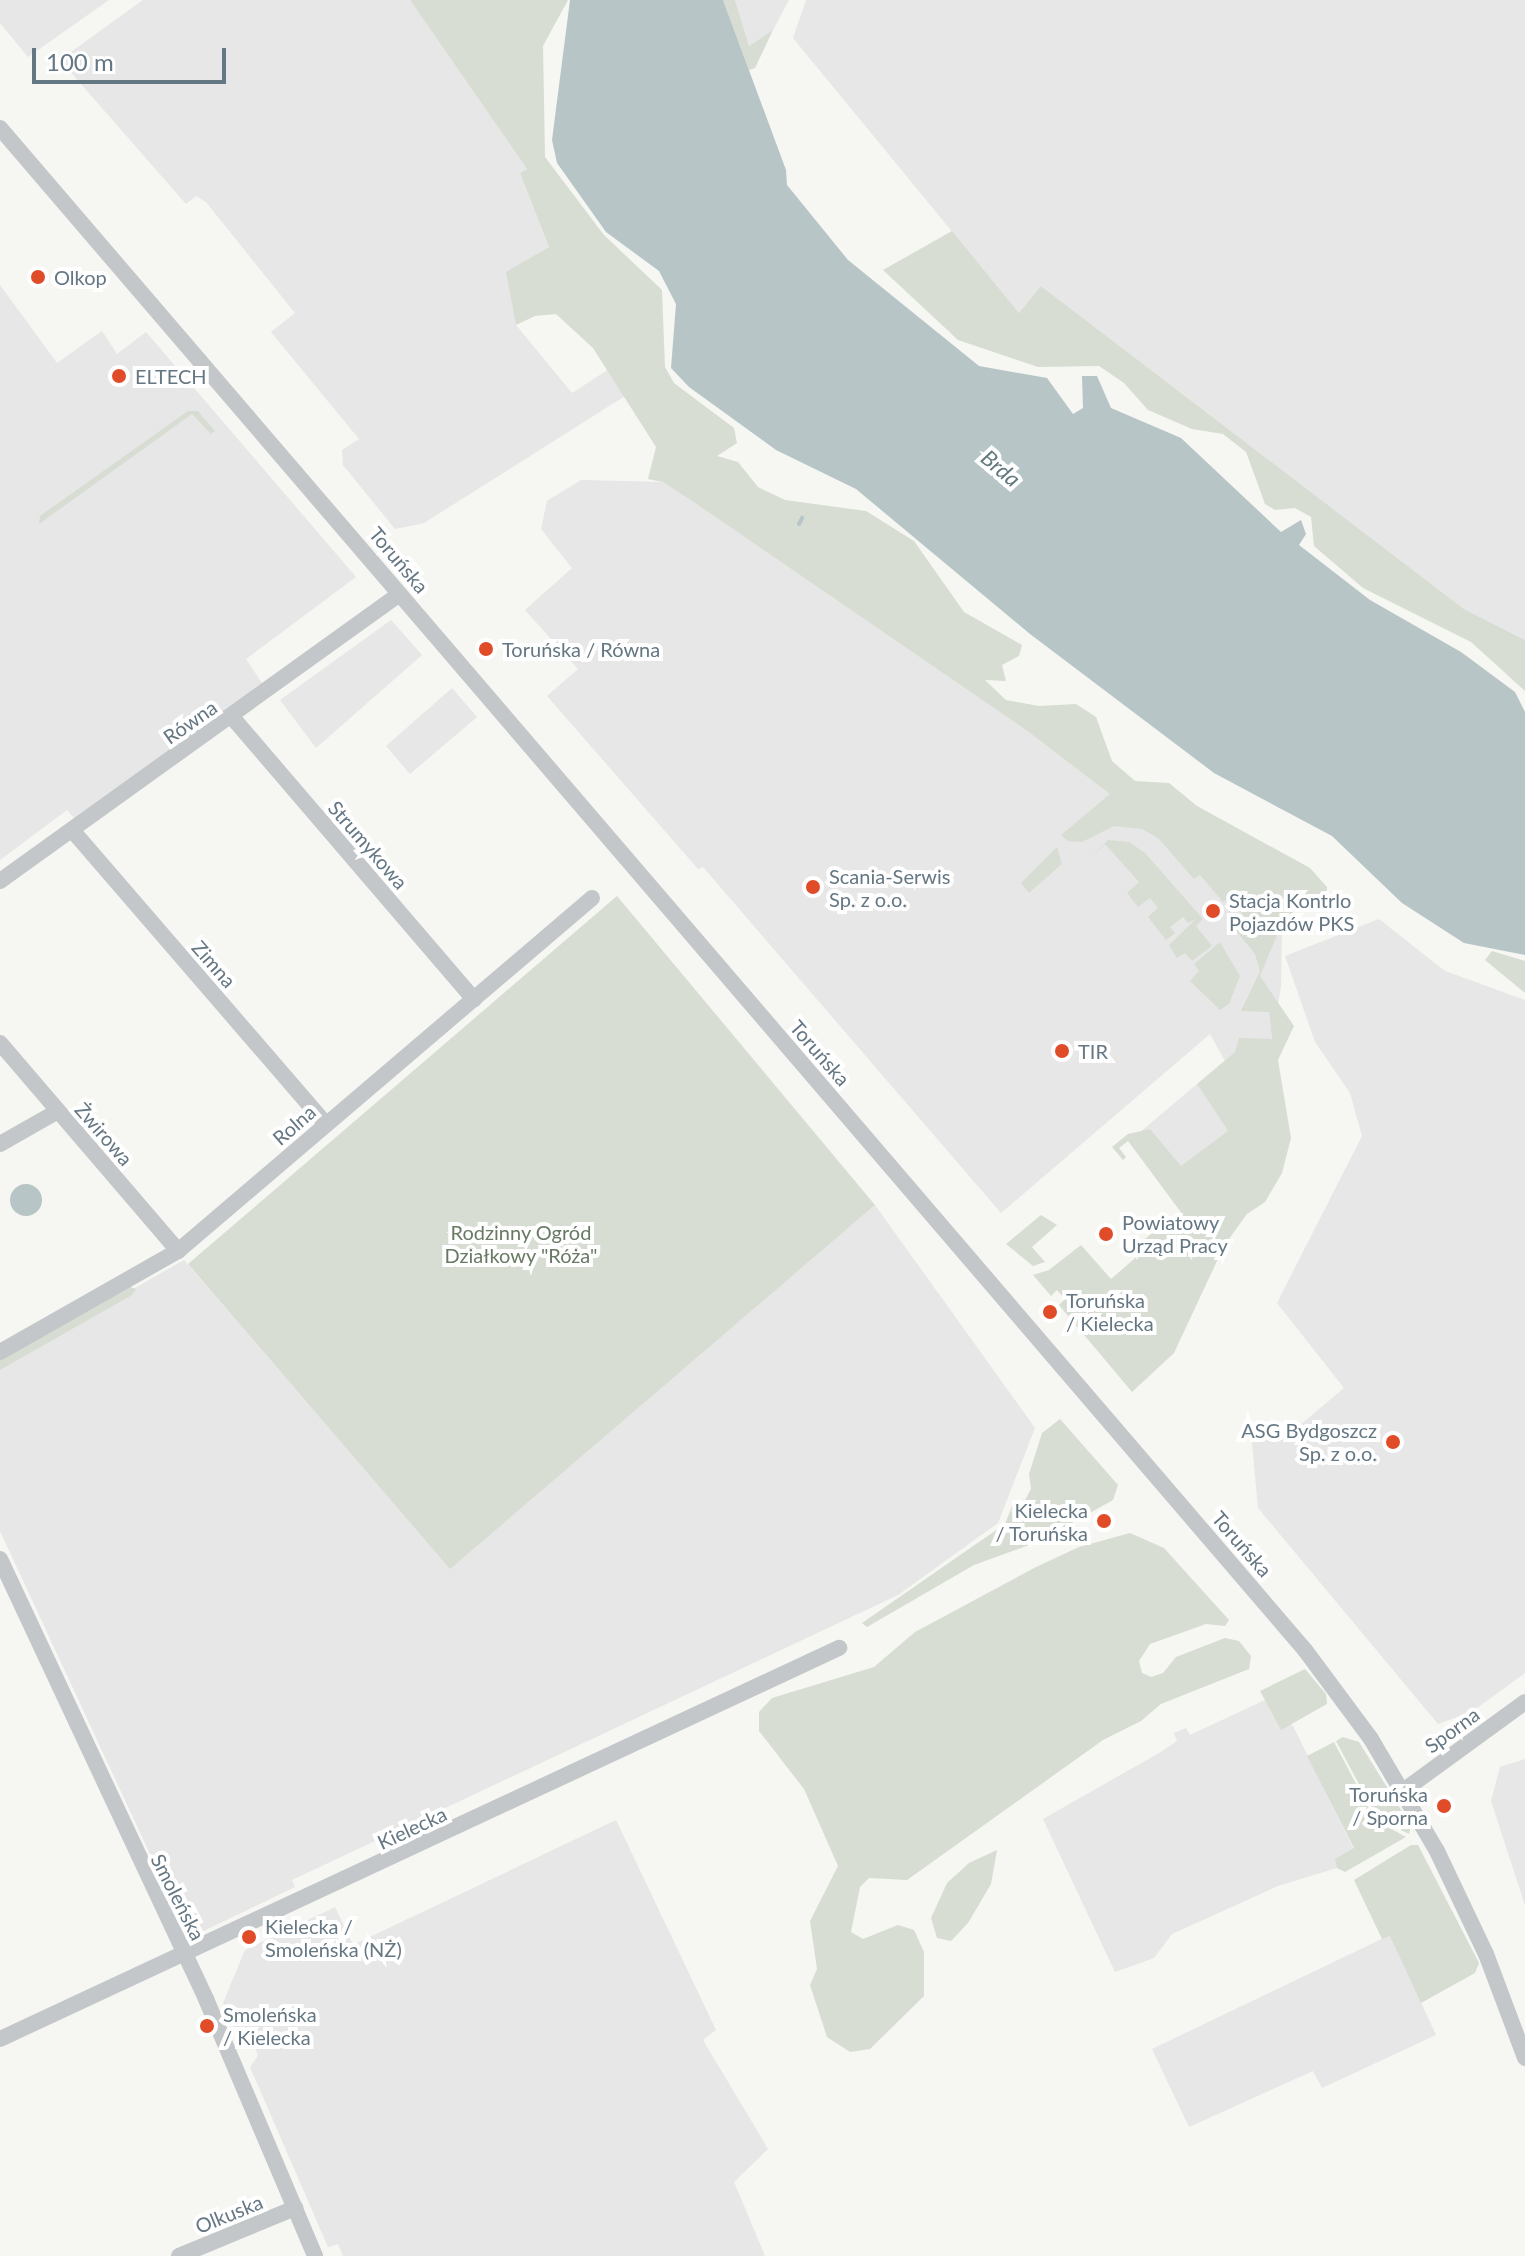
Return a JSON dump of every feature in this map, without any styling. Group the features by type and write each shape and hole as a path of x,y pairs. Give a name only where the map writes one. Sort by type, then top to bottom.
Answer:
{"street":[{"name":"Toruńska","path":"0,128 1268,1605 1371,1739 1403,1791 1462,1900 1525,2058"},
{"name":"Równa","path":"0,881 400,594"},
{"name":"Strumykowa","path":"232,717 474,999"},
{"name":"Zimna","path":"72,830 326,1124"},
{"name":"Rolna","path":"0,1352 178,1251 592,898"},
{"name":"Żwirowa","path":"0,1043 178,1251"},
{"path":"0,1144 58,1111"},
{"name":"Smoleńska","path":"0,1559 184,1955 315,2256"},
{"name":"Kielecka","path":"0,2039 839,1648"},
{"name":"Sporna","path":"1403,1791 1525,1702"},
{"name":"Olkuska","path":"179,2256 295,2208"}],"shaded area":[{"path":"0,0 109,0 28,57 0,23"},
{"path":"143,0 410,0 527,169 520,173 549,247 507,272 516,325 572,393 609,369 625,396 424,523 395,529 343,465 342,450 359,439 271,332 295,313 206,202 196,196 186,204 60,60"},
{"path":"735,0 789,0 773,30 749,46"},
{"path":"806,0 1525,0 1525,640 1464,609 1041,286 1019,313 793,38"},
{"path":"0,285 57,363 102,331 117,354 146,332 356,577 246,659 262,683 74,818 67,810 0,860"},
{"path":"581,480 663,482 1026,730 1282,923 1281,986 1278,1005 1269,1012 1272,1040 1235,1052 1225,1061 1210,1034 1001,1213 703,867 698,869 547,696 578,669 525,610 572,568 541,529 547,501"},
{"path":"391,620 422,655 316,748 280,700"},
{"path":"452,688 477,717 410,774 386,746"},
{"path":"1379,919 1445,971 1525,1000 1525,1673 1473,1711 1438,1724 1258,1508 1251,1432 1293,1431 1344,1388 1277,1303 1362,1136 1350,1093 1315,1042 1285,956"},
{"path":"1197,1084 1230,1134 1180,1196 1132,1139"},
{"path":"875,1205 1035,1428 998,1523 898,1595 292,1880 295,1887 189,1938 0,1531 0,1365 184,1260 450,1568"},
{"path":"1265,1700 1293,1726 1357,1856 1353,1863 1278,1886 1172,1934 1154,1958 1115,1972 1043,1819 1159,1753 1177,1741 1174,1733 1186,1728 1190,1735"},
{"path":"1525,1759 1525,1905 1491,1801 1500,1767"},
{"path":"616,1820 716,2030 703,2040 768,2149 734,2182 765,2256 343,2256 338,2244 328,2247 250,2067 258,2056 254,2044 240,2042 223,2003 245,1950 335,1907 353,1945"},
{"path":"1390,1935 1436,2035 1322,2088 1313,2071 1189,2127 1152,2049"}],"green space":[{"path":"410,0 568,0 543,46 545,157 604,235 662,290 665,367 674,383 734,428 737,443 717,456 738,462 758,487 785,500 866,511 914,541 964,612 1022,645 1019,656 1002,665 1006,681 985,680 1006,700 1039,706 1076,704 1096,717 1112,761 1135,781 1169,783 1197,806 1310,868 1327,887 1325,906 1307,899 1282,923 1260,976 1294,1026 1278,1060 1291,1138 1282,1173 1265,1202 1247,1214 1224,1246 1174,1353 1132,1392 1059,1305 1065,1299 1057,1290 1051,1296 1033,1275 1049,1270 1081,1245 1111,1279 1149,1246 1144,1240 1162,1224 1171,1232 1181,1223 1183,1215 1128,1141 1119,1148 1126,1157 1123,1160 1112,1147 1128,1134 1150,1129 1181,1166 1228,1131 1197,1084 1235,1052 1239,1038 1272,1039 1269,1012 1241,1011 1260,971 1255,954 1234,928 1245,917 1229,898 1223,902 1200,875 1194,879 1158,838 1142,829 1114,826 1082,842 1068,841 1061,835 1110,794 1026,730 695,503 663,482 648,479 656,447 593,348 556,314 535,316 516,325 506,272 549,247 520,173 527,169"},
{"path":"723,0 735,0 749,46 773,30 755,68 749,70"},
{"path":"952,231 1019,313 1041,286 1464,609 1525,640 1525,691 1471,642 1363,588 1314,546 1311,517 1295,508 1275,510 1265,504 1246,452 1223,434 1192,429 1148,410 1124,383 1099,366 1038,367 958,340 883,270"},
{"path":"188,411 198,411 215,431 211,434 192,414 39,524 40,516"},
{"path":"1108,840 1129,842 1145,853 1203,919 1196,926 1212,946 1192,961 1185,953 1177,958 1169,945 1196,919 1188,923 1183,917 1170,927 1175,933 1166,940 1148,917 1158,908 1150,898 1138,907 1127,893 1139,882 1105,844 1090,859"},
{"path":"1057,847 1062,864 1029,893 1021,883"},
{"name":"Rodzinny Ogród Działkowy \"Róża\"","path":"617,896 875,1205 450,1569 188,1264"},
{"path":"1220,942 1240,976 1229,1004 1220,1010 1190,981 1199,971 1194,964"},
{"path":"1492,951 1525,961 1525,993 1485,960"},
{"path":"1041,1215 1057,1225 1032,1247 1045,1262 1033,1266 1006,1244"},
{"path":"130,1287 136,1289 132,1295 0,1370 0,1360"},
{"path":"1060,1419 1118,1485 1113,1500 1040,1541 974,1565 867,1627 862,1623 1005,1524 1013,1504 1025,1500 1031,1489 1029,1474 1042,1433"},
{"path":"1130,1533 1164,1548 1229,1620 1225,1626 1206,1624 1150,1644 1139,1661 1142,1673 1151,1677 1163,1673 1176,1657 1225,1638 1239,1641 1251,1656 1249,1669 1161,1704 1141,1721 1103,1740 907,1880 869,1878 860,1887 851,1932 863,1939 898,1925 914,1930 924,1952 924,1996 870,2049 850,2052 827,2037 810,1985 817,1969 810,1921 838,1866 804,1789 759,1731 759,1712 772,1698 874,1667 915,1632 1036,1567 1079,1547"},
{"path":"1305,1669 1326,1694 1327,1704 1281,1730 1260,1691"},
{"path":"1343,1737 1359,1742 1411,1826 1409,1834 1377,1818 1336,1741"},
{"path":"1334,1742 1375,1820 1406,1837 1345,1872 1337,1868 1335,1859 1354,1848 1307,1756"},
{"path":"1411,1845 1418,1845 1479,1963 1475,1973 1421,2003 1390,1936 1382,1939 1354,1880"},
{"path":"997,1850 991,1884 968,1923 951,1941 937,1938 931,1918 947,1883 969,1863"}],"water":[{"name":"Brda","path":"570,0 723,0 786,170 787,185 848,260 979,366 1047,378 1073,414 1083,408 1082,376 1097,376 1111,408 1181,438 1281,532 1301,520 1306,534 1299,545 1370,600 1461,652 1515,692 1525,712 1525,955 1464,943 1402,903 1332,836 1214,773 1030,634 856,489 776,450 689,387 671,368 676,304 659,271 606,232 557,163 552,140"},
{"path":"26,1184 38,1188 42,1200 38,1212 26,1216 14,1212 10,1200 14,1188"}],"waterway":[{"path":"799,524 802,518"}],"place":[{"name":"Olkop","path":"38,277"},
{"name":"ELTECH","path":"119,376"},
{"name":"Toruńska / Równa","path":"486,649"},
{"name":"Scania-Serwis Sp. z o.o.","path":"813,887"},
{"name":"Stacja Kontrlo Pojazdów PKS","path":"1213,911"},
{"name":"TIR","path":"1062,1051"},
{"name":"Powiatowy Urząd Pracy","path":"1106,1234"},
{"name":"Toruńska / Kielecka","path":"1050,1312"},
{"name":"ASG Bydgoszcz Sp. z o.o.","path":"1393,1442"},
{"name":"Kielecka / Toruńska","path":"1104,1521"},
{"name":"Toruńska / Sporna","path":"1444,1806"},
{"name":"Kielecka / Smoleńska (NŻ)","path":"249,1937"},
{"name":"Smoleńska / Kielecka","path":"207,2026"}]}
